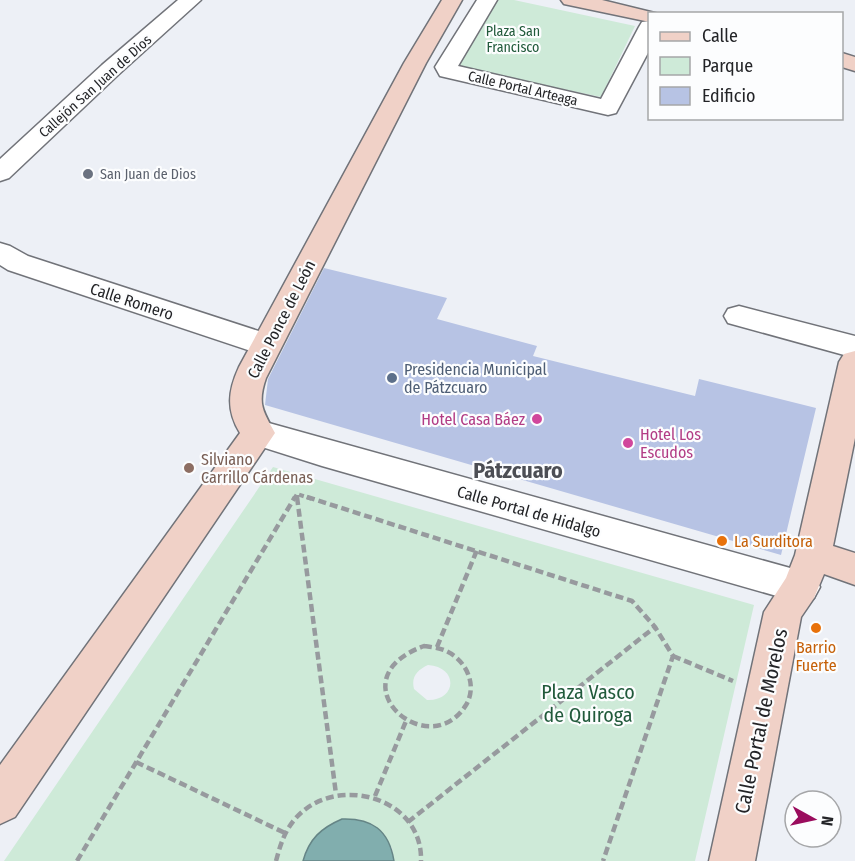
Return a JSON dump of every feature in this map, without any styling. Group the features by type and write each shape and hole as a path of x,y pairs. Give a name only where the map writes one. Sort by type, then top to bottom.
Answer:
{"main road":[{"name":"Calle Ponce de León","path":"258,433 249,423 244,410 246,389 266,345 415,63 452,0"},
{"path":"571,0 648,16"},
{"path":"855,362 807,571 855,569"},
{"path":"0,802 258,433"},
{"name":"Calle Portal de Morelos","path":"732,861 783,612 807,571"}],"street":[{"name":"Callejón San Juan de Dios","path":"0,173 110,70 191,0"},
{"name":"Calle Portal Arteaga","path":"487,0 446,67 448,71 608,108 648,31"},
{"name":"Calle Romero","path":"0,252 18,263 266,345"},
{"path":"739,316 855,347"},
{"name":"Calle Portal de Hidalgo","path":"258,433 807,571"}],"path":[{"path":"297,494 632,601 655,627 673,656 766,695"},
{"path":"77,861 297,494"},
{"path":"297,494 336,794"},
{"path":"437,646 477,550"},
{"path":"408,822 655,627"},
{"path":"424,646 437,646 450,651 461,660 469,672 472,686 469,699 462,712 450,721 435,726 420,726 406,721 395,712 388,701 387,676 392,665 400,656 424,646"},
{"path":"603,861 673,656"},
{"path":"375,796 406,721"},
{"path":"136,762 285,833"},
{"path":"276,861 285,833 299,815 316,802 336,794 359,792 375,796 396,808 408,822 417,838 421,861"}],"green space":[{"name":"Plaza San Francisco","path":"491,0 514,0 635,26 601,97 451,66"},
{"name":"Plaza Vasco de Quiroga","path":"273,467 754,605 695,861 394,861 392,848 372,824 357,819 342,819 306,850 303,861 4,861","holes":["428,665 438,667 449,677 449,690 437,699 427,700 414,689 414,677"]}],"water":[{"path":"342,819 362,821 377,828 388,841 394,861 303,861 312,840 328,826"}],"building":[{"path":"324,268 447,298 437,319 537,346 533,356 695,396 699,379 816,408 781,555 265,405 268,379"}],"place":[{"name":"San Juan de Dios","path":"88,174"},
{"name":"Presidencia Municipal de Pátzcuaro","path":"392,378"},
{"name":"Hotel Casa Báez","path":"537,419"},
{"name":"Hotel Los Escudos","path":"628,443"},
{"name":"Silviano Carrillo Cárdenas","path":"189,468"},
{"name":"La Surditora","path":"722,541"},
{"name":"Barrio Fuerte","path":"816,628"}],"district":[{"name":"Pátzcuaro","path":"518,470"}]}
